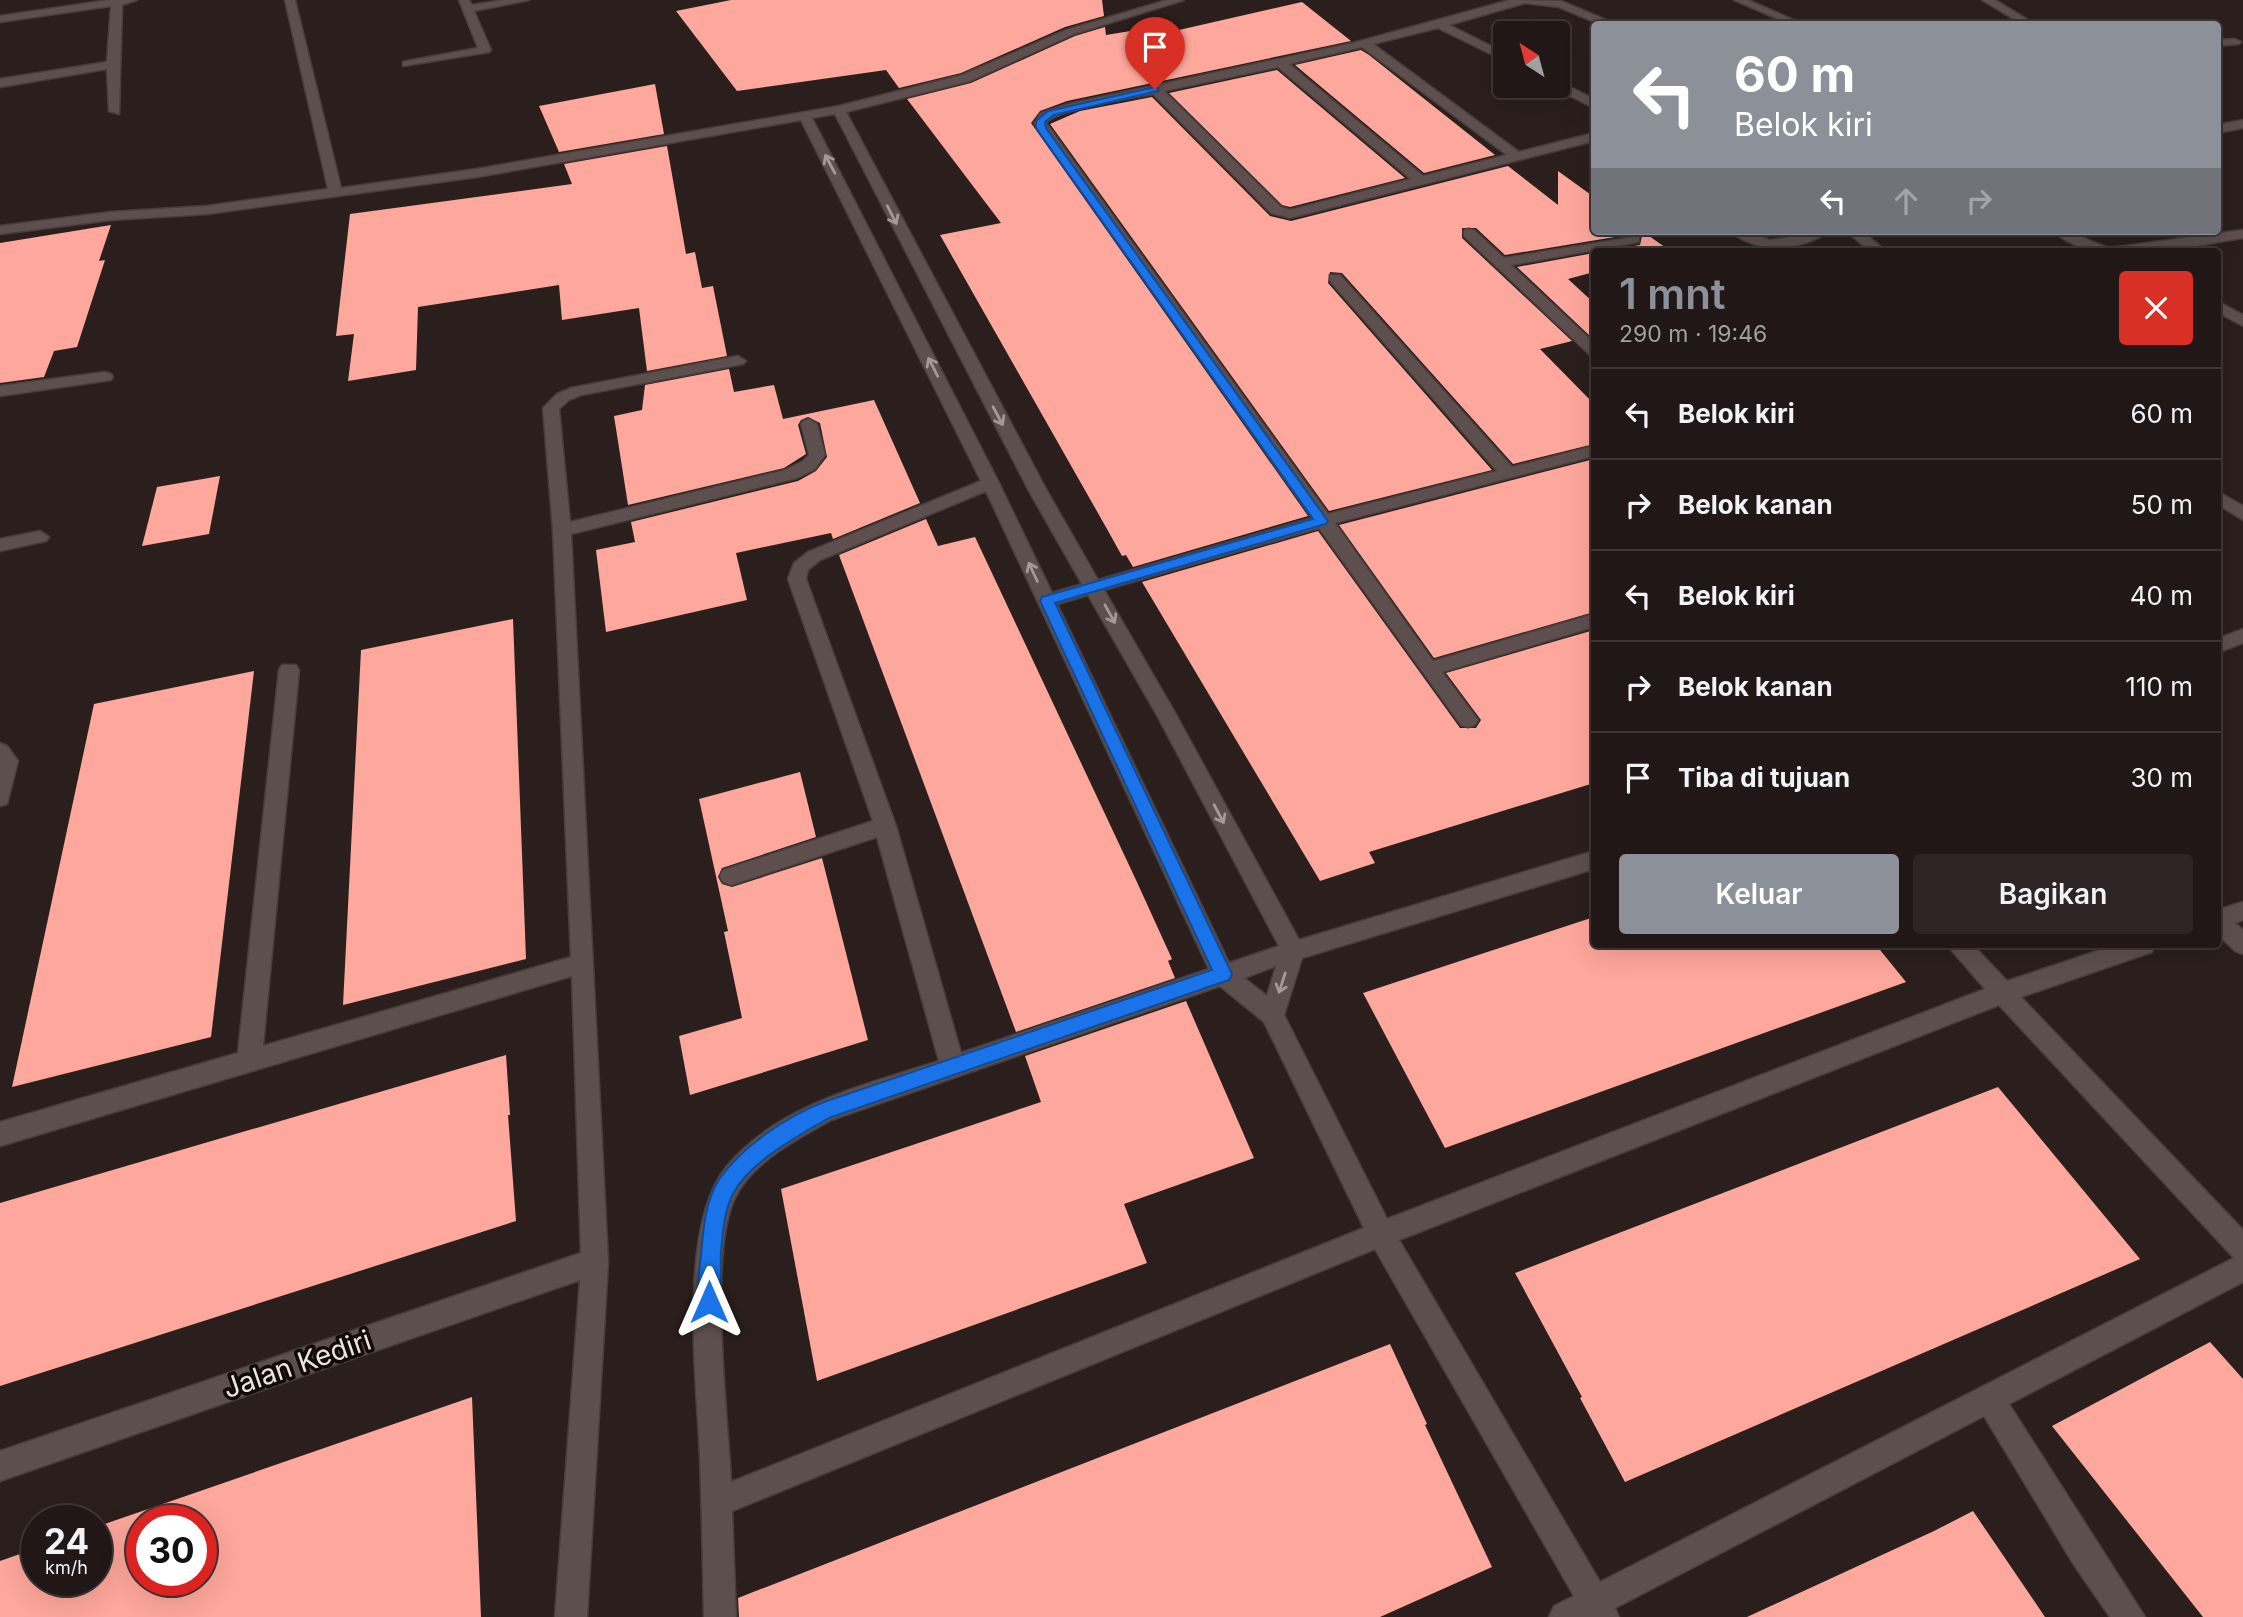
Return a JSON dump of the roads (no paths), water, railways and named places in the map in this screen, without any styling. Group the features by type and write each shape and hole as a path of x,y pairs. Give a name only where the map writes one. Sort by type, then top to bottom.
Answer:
{"street":[{"path":"0,19 132,0"},
{"path":"290,0 335,192"},
{"path":"407,64 485,50 467,4 524,0"},
{"path":"0,230 111,216 206,210 477,173 805,117 966,78 1070,32 1179,0"},
{"path":"1468,720 1041,128 1040,121 1051,113 1441,25 1522,0"},
{"path":"1528,0 1560,2 1601,21"},
{"path":"1740,0 1790,21"},
{"path":"1987,0 2024,21"},
{"path":"115,111 113,65 117,1"},
{"path":"1441,25 1493,52"},
{"path":"1364,43 1517,157"},
{"path":"2221,43 2235,43"},
{"path":"1280,62 1422,182"},
{"path":"0,83 113,65"},
{"path":"1155,89 1281,212 1300,212 1591,138"},
{"path":"1570,91 1591,102"},
{"path":"839,110 889,244 991,483 1223,974 1272,1016 1381,1234 1600,1610"},
{"path":"805,117 889,244 1038,491 1167,716 1293,951 1272,1016"},
{"path":"2221,128 2243,124"},
{"path":"1469,233 1591,348"},
{"path":"2146,248 2243,234"},
{"path":"1744,235 1768,246 1807,235"},
{"path":"1858,235 1875,248"},
{"path":"2069,235 2096,248"},
{"path":"1500,263 1634,239"},
{"path":"1335,278 1508,473"},
{"path":"2221,307 2243,321"},
{"path":"571,1617 595,1262 562,530 551,408 563,397 577,391 738,360"},
{"path":"0,391 105,377"},
{"path":"562,530 791,474 809,465 817,455 808,424"},
{"path":"1046,601 1322,521 1591,452"},
{"path":"953,1067 885,826 797,579 800,567 814,556 991,483"},
{"path":"2221,499 2243,514"},
{"path":"0,545 40,537"},
{"path":"1429,669 1591,622"},
{"path":"2221,644 2243,636"},
{"path":"249,1063 289,670"},
{"path":"0,751 8,761 0,798"},
{"path":"732,876 885,826"},
{"path":"720,1617 709,1277 715,1219 726,1186 748,1161 824,1111 1293,951 1591,861"},
{"path":"2221,919 2243,911"},
{"path":"2221,924 2243,944"},
{"path":"1961,948 2243,1249"},
{"path":"717,1502 1381,1234 2005,992 2135,948"},
{"path":"0,1134 583,963"},
{"name":"Jalan Kediri","path":"0,1466 595,1262"},
{"path":"1565,1617 1600,1610 1990,1399 2243,1268"},
{"path":"1990,1399 2085,1554 2129,1617"}]}
